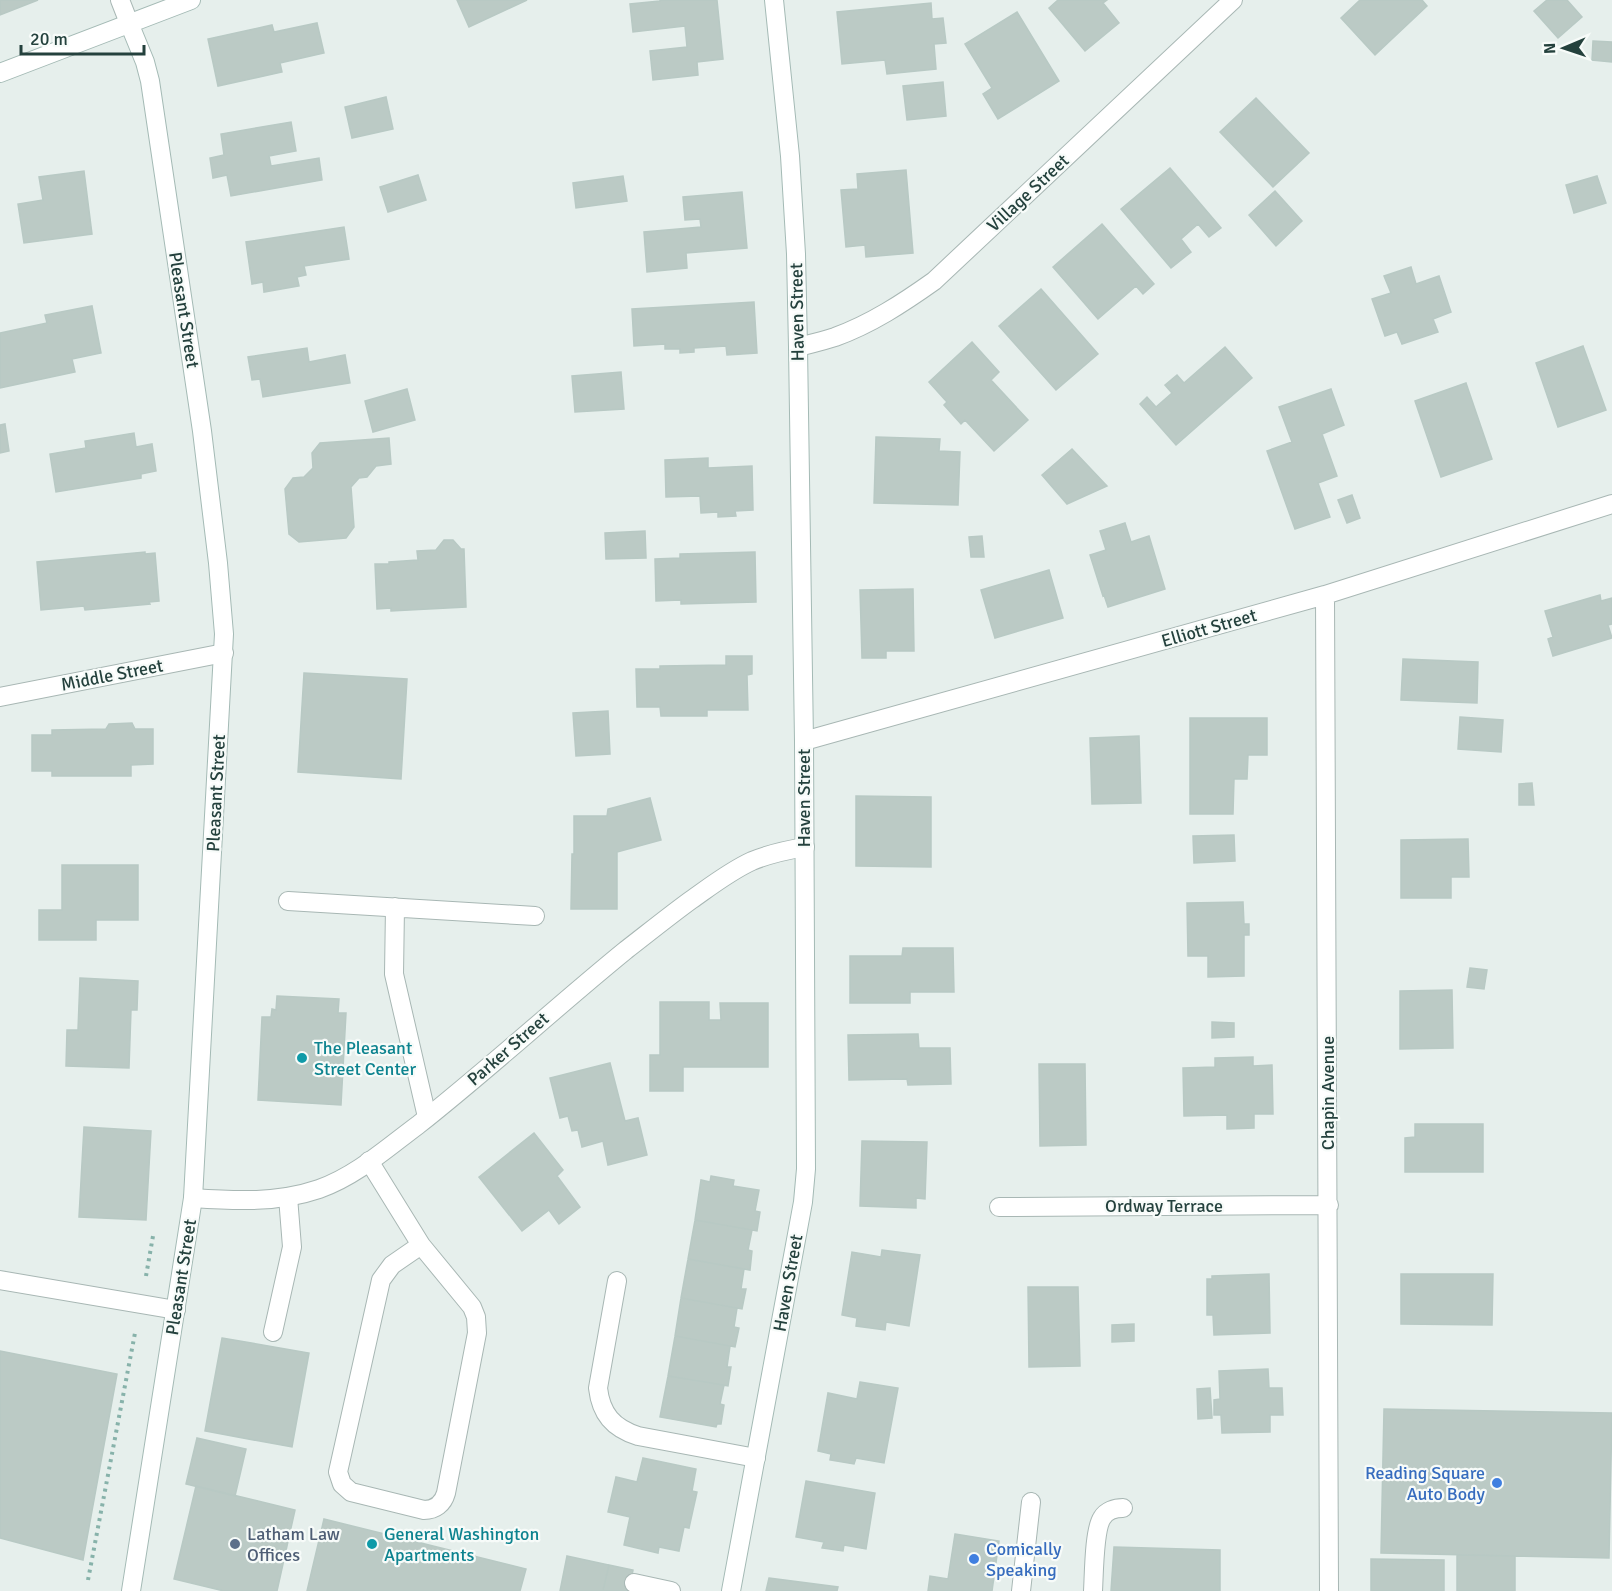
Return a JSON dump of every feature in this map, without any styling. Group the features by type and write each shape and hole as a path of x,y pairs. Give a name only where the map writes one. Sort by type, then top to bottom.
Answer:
{"street":[{"name":"Pleasant Street","path":"120,0 148,71 197,396 222,599 224,653 193,1198 131,1591"},
{"path":"0,73 191,0"},
{"name":"Haven Street","path":"731,1591 803,1202 806,1169 804,741 796,254 790,156 774,0"},
{"name":"Village Street","path":"798,347 835,337 866,325 934,281 1233,0"},
{"name":"Elliott Street","path":"804,741 1325,595 1612,504"},
{"name":"Chapin Avenue","path":"1325,595 1329,1591"},
{"name":"Middle Street","path":"0,697 224,653"},
{"name":"Parker Street","path":"193,1198 252,1201 288,1197 332,1184 369,1161 463,1089 579,988 726,874 754,860 805,847"},
{"path":"288,901 535,916"},
{"path":"395,907 394,974 427,1117"},
{"path":"369,1161 421,1245 472,1306 476,1317 477,1327 446,1493 440,1504 433,1509 424,1510 351,1492 342,1484 338,1472 381,1280 392,1265 421,1245"},
{"path":"273,1332 292,1247 288,1197"},
{"name":"Ordway Terrace","path":"999,1207 1329,1205"},
{"path":"0,1280 176,1310"},
{"path":"617,1281 598,1388 606,1415 620,1428 638,1436 756,1458"},
{"path":"1021,1591 1031,1502"},
{"path":"1093,1591 1098,1526 1105,1514 1113,1509 1123,1508"},
{"path":"634,1584 671,1591"}],"path":[{"path":"88,1580 154,1232"}],"building":[{"path":"0,0 38,0 0,15"},
{"path":"457,0 527,0 469,27"},
{"path":"660,0 717,0 723,59 697,62 698,75 653,80 650,51 687,47 685,26 633,32 630,4"},
{"path":"1058,0 1107,0 1103,3 1119,23 1085,51 1049,8"},
{"path":"1360,0 1422,0 1427,6 1375,55 1341,18"},
{"path":"1547,0 1567,0 1582,17 1558,38 1534,11"},
{"path":"931,3 932,19 943,18 946,43 934,44 936,69 887,74 885,60 842,64 837,12"},
{"path":"1017,12 1059,81 998,119 983,94 992,88 965,44"},
{"path":"317,23 324,53 280,63 282,72 218,86 208,39 272,25 274,32"},
{"path":"1593,41 1612,42 1612,62 1592,60"},
{"path":"943,82 946,116 907,120 903,86"},
{"path":"386,97 393,129 352,138 345,107"},
{"path":"1256,98 1309,153 1273,187 1220,132"},
{"path":"291,122 296,151 269,156 271,166 319,158 322,180 231,196 227,175 213,178 210,158 224,155 221,134"},
{"path":"1170,168 1221,228 1209,237 1198,224 1181,239 1191,252 1171,268 1121,209"},
{"path":"906,170 913,253 866,257 865,245 846,247 841,190 858,189 857,174"},
{"path":"84,171 92,234 24,243 18,204 43,200 39,177"},
{"path":"418,175 426,200 388,212 380,187"},
{"path":"623,176 627,201 576,208 573,183"},
{"path":"1597,176 1606,203 1574,213 1566,185"},
{"path":"1275,191 1302,221 1276,246 1249,215"},
{"path":"742,192 747,248 686,253 687,268 647,272 644,232 701,227 700,219 685,220 683,197"},
{"path":"1102,224 1154,284 1143,294 1136,286 1098,319 1053,267"},
{"path":"344,227 349,259 304,266 306,275 297,277 299,286 264,292 263,282 252,284 246,242"},
{"path":"1411,267 1416,284 1439,276 1451,312 1433,319 1438,332 1402,344 1397,332 1385,336 1372,299 1391,293 1384,276"},
{"path":"1041,289 1098,354 1056,390 999,326"},
{"path":"754,302 757,353 727,355 726,346 694,348 694,352 680,353 680,349 665,349 665,344 634,346 632,309"},
{"path":"92,306 101,353 72,359 75,372 0,388 0,333 47,323 45,315"},
{"path":"972,342 999,372 991,380 1028,420 994,451 965,420 961,424 944,405 947,402 929,382"},
{"path":"1583,346 1606,410 1558,427 1536,363"},
{"path":"1225,347 1252,378 1176,445 1140,404 1147,397 1156,407 1172,393 1165,385 1177,375 1184,383"},
{"path":"307,348 309,362 345,355 350,383 263,397 260,379 252,380 248,357"},
{"path":"621,372 624,409 575,412 572,376"},
{"path":"1466,383 1492,459 1441,477 1415,401"},
{"path":"407,389 415,420 373,432 365,401"},
{"path":"1331,389 1344,425 1322,434 1337,476 1318,483 1330,517 1295,529 1267,451 1292,442 1279,407"},
{"path":"5,424 9,451 0,453 0,425"},
{"path":"134,433 136,447 152,444 156,471 141,474 141,478 56,492 50,454 86,448 85,441"},
{"path":"876,437 940,439 939,451 960,452 958,505 874,503"},
{"path":"389,438 391,464 376,466 367,477 359,478 351,487 354,527 346,538 299,542 289,534 285,489 293,478 304,477 313,468 312,453 320,443"},
{"path":"1072,449 1107,486 1067,504 1042,475"},
{"path":"708,458 708,468 752,466 753,510 735,511 736,516 718,517 718,512 701,513 700,496 666,497 665,460"},
{"path":"1352,495 1360,518 1347,523 1338,500"},
{"path":"1125,523 1131,542 1149,536 1165,589 1108,607 1090,555 1106,550 1100,531"},
{"path":"645,531 646,558 606,559 605,533"},
{"path":"982,536 984,557 971,557 969,537"},
{"path":"444,540 453,540 461,549 464,549 466,607 391,611 391,608 377,609 375,564 418,560 417,551 436,550"},
{"path":"145,552 145,554 155,553 159,601 149,602 150,604 85,610 84,606 41,610 37,562"},
{"path":"755,552 756,602 681,604 681,600 656,601 655,559 680,558 680,554"},
{"path":"1049,570 1063,618 995,638 981,590"},
{"path":"913,589 914,651 886,651 886,658 862,658 860,590"},
{"path":"1600,595 1601,601 1612,598 1612,624 1608,625 1612,638 1553,656 1548,639 1553,637 1545,611"},
{"path":"726,656 752,656 752,674 747,675 748,710 707,710 707,716 661,716 660,707 637,707 636,669 660,669 660,666 726,665"},
{"path":"1403,659 1478,662 1477,703 1401,700"},
{"path":"304,673 407,679 401,779 298,772"},
{"path":"608,711 610,754 576,756 573,713"},
{"path":"1460,717 1503,720 1501,752 1458,749"},
{"path":"1190,718 1267,718 1267,755 1248,755 1247,779 1234,779 1233,814 1190,814"},
{"path":"132,723 135,729 153,729 153,764 131,765 131,776 52,776 52,771 32,771 32,735 52,735 52,730 106,729 109,724"},
{"path":"1139,736 1141,803 1092,804 1090,738"},
{"path":"1532,783 1534,805 1519,805 1519,784"},
{"path":"856,796 931,797 931,867 856,866"},
{"path":"650,798 661,840 617,852 617,909 571,909 574,816 607,816 608,809"},
{"path":"1234,835 1235,861 1194,863 1193,836"},
{"path":"1468,839 1469,877 1451,877 1451,898 1401,898 1401,840"},
{"path":"62,865 138,865 138,920 96,920 96,940 39,940 39,910 62,910"},
{"path":"1243,902 1244,924 1249,924 1249,935 1244,935 1244,976 1208,977 1208,956 1188,956 1187,903"},
{"path":"903,948 953,948 954,992 910,992 910,1003 850,1003 850,956 902,956"},
{"path":"1470,968 1487,970 1484,989 1467,987"},
{"path":"80,978 138,981 137,1010 131,1010 129,1068 66,1066 67,1030 78,1030"},
{"path":"1452,990 1453,1048 1400,1049 1400,991"},
{"name":"The Pleasant Street Center","path":"277,996 339,999 338,1013 346,1013 341,1105 258,1100 262,1017 271,1017 272,1009 276,1010"},
{"path":"660,1002 709,1002 709,1020 721,1020 720,1003 768,1003 768,1067 683,1067 683,1091 650,1091 650,1055 660,1055"},
{"path":"1212,1022 1234,1023 1234,1037 1212,1038"},
{"path":"918,1034 919,1048 950,1048 951,1084 908,1085 907,1079 849,1080 848,1035"},
{"path":"1253,1057 1253,1066 1272,1065 1273,1114 1254,1114 1254,1128 1227,1129 1227,1115 1184,1116 1183,1068 1215,1067 1215,1058"},
{"path":"610,1063 625,1121 638,1118 647,1155 608,1165 603,1141 582,1147 578,1130 572,1131 568,1116 560,1118 550,1078"},
{"path":"1039,1064 1085,1064 1086,1145 1040,1146"},
{"path":"1415,1124 1483,1124 1483,1172 1405,1172 1405,1138 1415,1137"},
{"path":"84,1127 151,1131 146,1220 79,1217"},
{"path":"534,1133 563,1170 557,1176 580,1207 559,1224 549,1210 522,1231 479,1177"},
{"path":"862,1141 927,1142 925,1199 916,1198 916,1208 860,1206"},
{"path":"711,1176 734,1180 733,1186 759,1190 755,1211 760,1212 757,1231 695,1220 701,1180 710,1182"},
{"path":"695,1220 752,1230 748,1250 752,1251 750,1270 688,1259"},
{"path":"882,1250 920,1255 909,1326 886,1322 885,1330 856,1326 857,1318 842,1315 852,1252 881,1257"},
{"path":"688,1259 744,1269 741,1289 746,1289 742,1309 681,1298"},
{"path":"1269,1274 1270,1333 1214,1335 1213,1315 1207,1315 1207,1279 1212,1279 1212,1276"},
{"path":"1401,1274 1493,1274 1492,1325 1401,1324"},
{"path":"1028,1287 1078,1287 1080,1366 1029,1367"},
{"path":"681,1298 737,1308 734,1327 739,1328 735,1347 675,1336"},
{"path":"1134,1324 1134,1341 1112,1342 1112,1325"},
{"path":"675,1336 730,1346 727,1367 731,1367 728,1386 668,1376"},
{"path":"222,1338 309,1353 292,1447 205,1431"},
{"path":"0,1351 117,1374 83,1560 0,1538"},
{"path":"1268,1369 1269,1388 1282,1388 1283,1415 1270,1415 1270,1432 1222,1433 1221,1415 1214,1415 1214,1400 1220,1399 1219,1371"},
{"path":"668,1376 724,1385 720,1404 724,1405 721,1424 717,1424 716,1427 660,1417"},
{"path":"860,1382 898,1388 884,1463 856,1458 854,1464 830,1460 831,1454 818,1451 828,1393 857,1399"},
{"path":"1210,1388 1212,1418 1198,1419 1197,1389"},
{"name":"Reading Square Auto Body","path":"1384,1409 1612,1413 1609,1558 1381,1553"},
{"path":"197,1438 246,1449 235,1496 186,1484"},
{"path":"643,1458 696,1469 692,1491 697,1492 689,1528 684,1527 679,1551 659,1547 658,1553 624,1545 630,1517 608,1512 616,1477 637,1482"},
{"path":"806,1481 875,1493 866,1549 844,1545 843,1551 822,1548 824,1542 796,1537"},
{"name":"Latham Law Offices","path":"196,1486 295,1510 277,1591 224,1591 174,1579"},
{"name":"General Washington Apartments","path":"324,1519 526,1569 520,1591 307,1591"},
{"name":"Comically Speaking","path":"955,1534 999,1541 992,1591 928,1591 930,1576 948,1579"},
{"path":"1114,1547 1220,1550 1220,1591 1111,1591"},
{"path":"1457,1555 1515,1556 1515,1591 1457,1591"},
{"path":"567,1556 609,1565 603,1591 560,1591"},
{"path":"1371,1559 1444,1560 1444,1591 1371,1591"},
{"path":"609,1565 633,1570 629,1591 603,1591"},
{"path":"769,1578 838,1587 837,1591 766,1591"}],"place":[{"name":"The Pleasant Street Center","path":"302,1058"},
{"name":"Reading Square Auto Body","path":"1497,1483"},
{"name":"Latham Law Offices","path":"235,1544"},
{"name":"General Washington Apartments","path":"372,1544"},
{"name":"Comically Speaking","path":"974,1559"}]}
